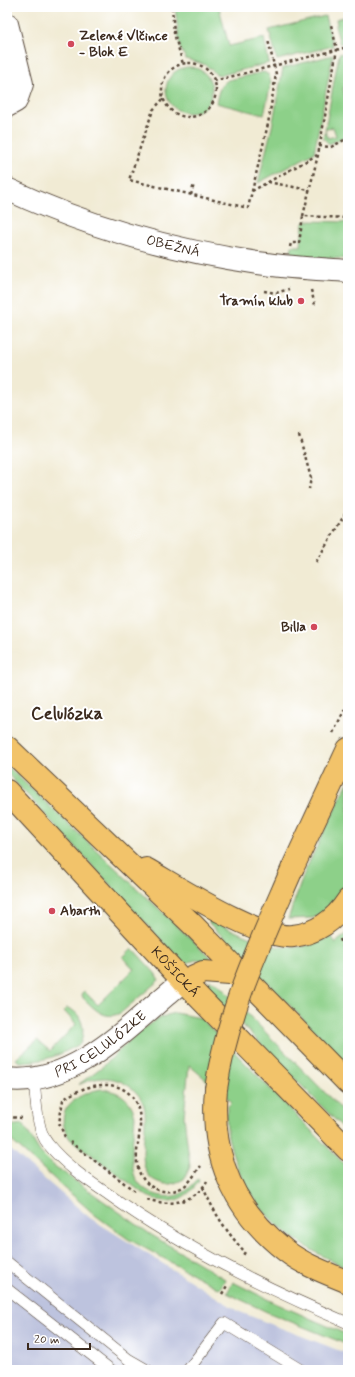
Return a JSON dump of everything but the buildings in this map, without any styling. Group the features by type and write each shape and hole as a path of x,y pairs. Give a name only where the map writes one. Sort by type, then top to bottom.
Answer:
{"main road":[{"path":"7,748 243,975 348,1083"},
{"path":"348,749 293,867 235,1008 221,1054 214,1111 215,1136 221,1160 237,1197 264,1232 287,1251 313,1267 348,1282"},
{"name":"KOŠICKÁ","path":"7,791 183,981 348,1150"},
{"path":"118,854 238,920 274,934 293,936 313,931 334,918 348,900"},
{"path":"183,981 203,972 243,975"}],"street":[{"path":"7,24 22,84 16,101 7,106"},
{"name":"OBEŽNÁ","path":"7,189 74,216 178,248 267,264 348,271"},
{"name":"PRI CELULÓZKE","path":"7,1079 34,1079 70,1068 90,1057 183,981"}],"lane":[{"path":"34,1079 40,1127 47,1143 82,1176 132,1212 234,1271 348,1323"},
{"path":"7,1262 128,1358 147,1370"},
{"path":"7,1289 111,1370"},
{"path":"188,1370 224,1323 301,1370"}],"path":[{"path":"172,7 174,33 183,64"},
{"path":"290,249 291,243 299,244 303,216 318,155 337,49 331,25"},
{"path":"163,99 153,110 129,180 248,208 268,124 276,74 268,40"},
{"path":"214,81 348,46"},
{"path":"193,63 202,66 210,72 214,81 216,91 214,101 208,110 198,115 188,117 178,115 169,108 163,99 162,88 165,77 172,68 183,64 193,63"},
{"path":"319,146 331,147 348,138"},
{"path":"252,191 318,155"},
{"path":"268,182 309,190"},
{"path":"191,195 194,184"},
{"path":"303,216 348,218"},
{"path":"310,284 315,305"},
{"path":"299,435 311,478 310,489"},
{"path":"316,562 348,509"},
{"path":"340,938 346,953 348,972"},
{"path":"140,1194 67,1140 61,1129 59,1116 63,1100 74,1092 98,1084 115,1086 132,1098 137,1106 140,1120 138,1167 145,1182 153,1189 162,1192 171,1192 182,1188 190,1181 201,1165"},
{"path":"7,1117 22,1118"},
{"path":"146,1199 159,1204 170,1204 182,1201 203,1187 207,1180"},
{"path":"203,1187 213,1208 228,1232 242,1249"},
{"path":"222,1294 230,1280"}],"shaded area":[{"path":"7,1147 90,1218 240,1312 348,1354 348,1370 7,1370"}],"green space":[{"path":"175,7 219,7 229,46 264,38 269,63 222,75 216,74 206,65 186,59 180,48"},
{"path":"325,16 333,46 277,60 269,30"},
{"path":"348,16 348,42 340,44 335,26 337,25 336,19"},
{"path":"348,52 348,86 343,88 348,108 348,135 329,144 323,138 325,131 328,138 336,136 333,127 325,130 339,54"},
{"path":"333,55 314,153 258,183 272,127 283,68"},
{"path":"184,67 194,67 206,73 211,81 211,99 206,107 198,112 184,113 176,110 169,103 166,95 166,85 169,77 176,70"},
{"path":"264,72 269,75 271,83 264,115 216,103 221,87 228,80"},
{"path":"307,221 348,222 348,259 291,256 292,246 301,246 303,223"},
{"path":"7,766 211,958 209,961 196,960 183,964 7,773"},
{"path":"348,782 348,879 339,900 330,910 313,918 288,919 305,871"},
{"path":"210,920 255,940 284,947 299,947 314,944 330,936 335,943 348,933 348,1065 209,923"},
{"path":"132,948 155,973 159,980 122,1012 116,1015 105,1015 96,1010 83,998 82,995 84,991 98,1005 134,969 123,957"},
{"path":"210,980 218,984 348,1116 348,1133 209,991 207,986"},
{"path":"67,1008 77,1014 82,1023 83,1034 80,1044 51,1058 37,1061 19,1062 16,1059 37,1040 50,1051 76,1024 64,1011"},
{"path":"175,1013 201,1018 348,1168 348,1269 325,1258 287,1233 271,1219 257,1202 245,1184 235,1162 228,1137 227,1107 232,1102 189,1065 184,1116 190,1167 184,1179 171,1184 158,1182 150,1177 145,1169 143,1159 145,1126 144,1106 141,1098 136,1092 122,1082 105,1078 95,1079 78,1085 103,1066 145,1027 164,1016"},
{"path":"101,1089 123,1096 131,1104 135,1116 132,1163 135,1176 143,1188 156,1195 178,1195 189,1188 198,1179 199,1181 194,1188 176,1200 163,1201 147,1196 70,1139 65,1129 63,1120 69,1105 91,1091"},
{"path":"23,1124 40,1152 53,1165 150,1234 225,1279 220,1289 128,1239 95,1215 7,1137 7,1126"},
{"path":"233,1282 275,1303 348,1335 348,1345 267,1312 227,1293"}],"place":[{"name":"Zelené Vlčince - Blok E","path":"71,44"},
{"name":"Tramín klub","path":"301,301"},
{"name":"Billa","path":"314,627"},
{"name":"Abarth","path":"52,911"}],"district":[{"name":"Celulózka","path":"67,714"}]}
